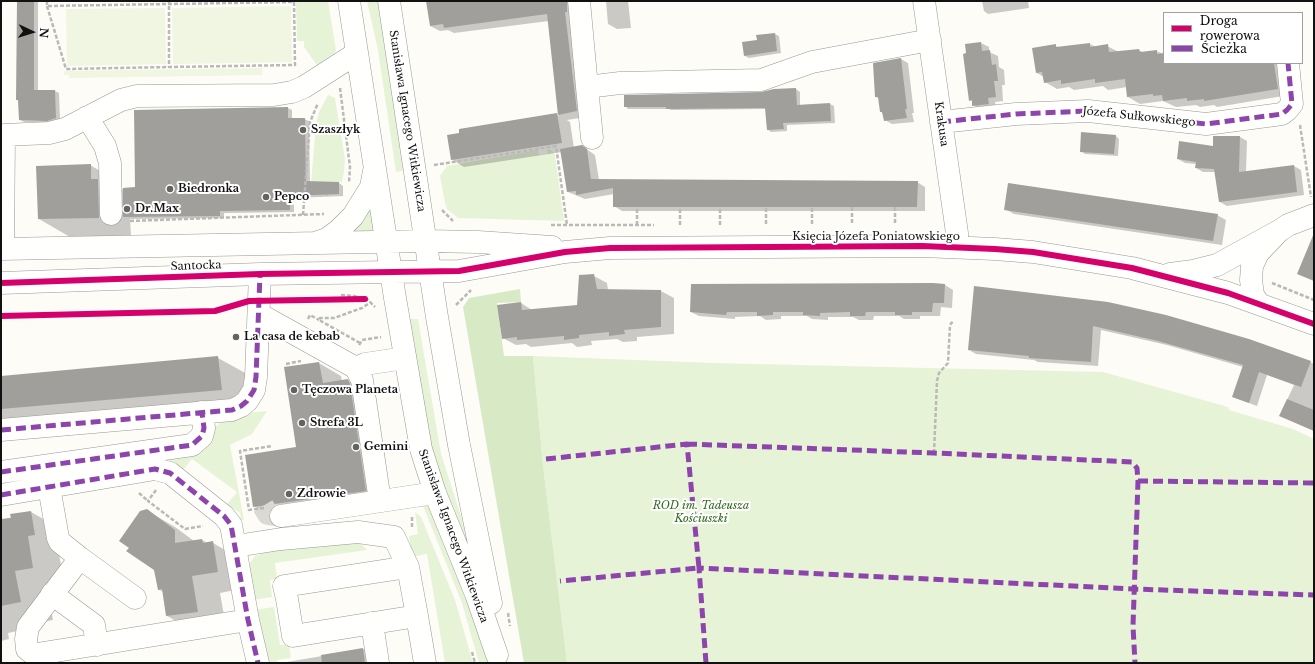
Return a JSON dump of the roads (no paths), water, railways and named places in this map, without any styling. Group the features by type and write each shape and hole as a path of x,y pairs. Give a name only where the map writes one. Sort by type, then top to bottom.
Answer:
{"street":[{"name":"Stanisława Ignacego Witkiewicza","path":"350,1 348,59 375,167 391,273 421,449 436,493 476,594 498,659"},
{"name":"Stanisława Ignacego Witkiewicza","path":"389,1 430,272 459,445 490,598 498,659"},
{"path":"579,1 592,138"},
{"name":"Krakusa","path":"924,1 957,233 957,247"},
{"path":"587,86 620,83 762,80 812,62 930,40"},
{"path":"2,249 4,135 49,133 65,129 122,100 137,96 283,94 304,87 348,59"},
{"name":"Józefa Sułkowskiego","path":"941,122 1009,115 1088,111 1206,124 1282,114 1290,106 1293,95 1288,64"},
{"path":"87,117 105,146 110,163 111,214"},
{"name":"Stanisława Ignacego Witkiewicza","path":"312,244 327,239 339,230 353,216 371,187 375,167"},
{"path":"1159,274 1193,271 1217,265 1279,231 1314,209"},
{"path":"1259,304 1253,295 1251,288 1252,266 1263,247 1279,231"},
{"path":"387,242 426,241"},
{"name":"Księcia Józefa Poniatowskiego","path":"426,241 593,248 957,247 1007,250 1064,256 1159,274 1259,304 1314,324"},
{"name":"Santocka","path":"2,249 387,242"},
{"name":"Księcia Józefa Poniatowskiego","path":"430,272 476,269 593,248"},
{"path":"391,273 430,272"},
{"name":"Santocka","path":"1,283 260,274 391,273"},
{"path":"1,430 232,410 241,406 247,401 254,390 260,274"},
{"path":"259,314 356,368 362,380 380,501"},
{"path":"356,368 365,364 405,358"},
{"path":"1,472 192,445 202,436 204,428 202,412"},
{"path":"1,495 155,469 170,472 220,512 231,525 236,546 248,620 258,663"},
{"path":"49,488 60,542 135,598"},
{"path":"275,512 380,501 436,493"},
{"path":"236,546 281,539 358,532 394,538 408,567 425,663"},
{"path":"80,558 28,627 26,640 27,649 37,659 89,652 248,620"},
{"path":"408,567 284,586 293,636 417,616"},
{"path":"52,594 94,625 89,652"},
{"path":"372,623 378,663"}],"tunnel":[{"path":"263,506 268,514 281,516"}],"place":[{"name":"Szaszłyk","path":"303,130"},
{"name":"Biedronka","path":"170,189"},
{"name":"Pepco","path":"266,197"},
{"name":"Dr.Max","path":"127,209"},
{"name":"La casa de kebab","path":"236,337"},
{"name":"Tęczowa Planeta","path":"294,390"},
{"name":"Strefa 3L","path":"302,423"},
{"name":"Gemini","path":"356,447"},
{"name":"Zdrowie","path":"289,494"}],"park label":[{"name":"ROD im. Tadeusza Kościuszki","path":"701,512"}]}
